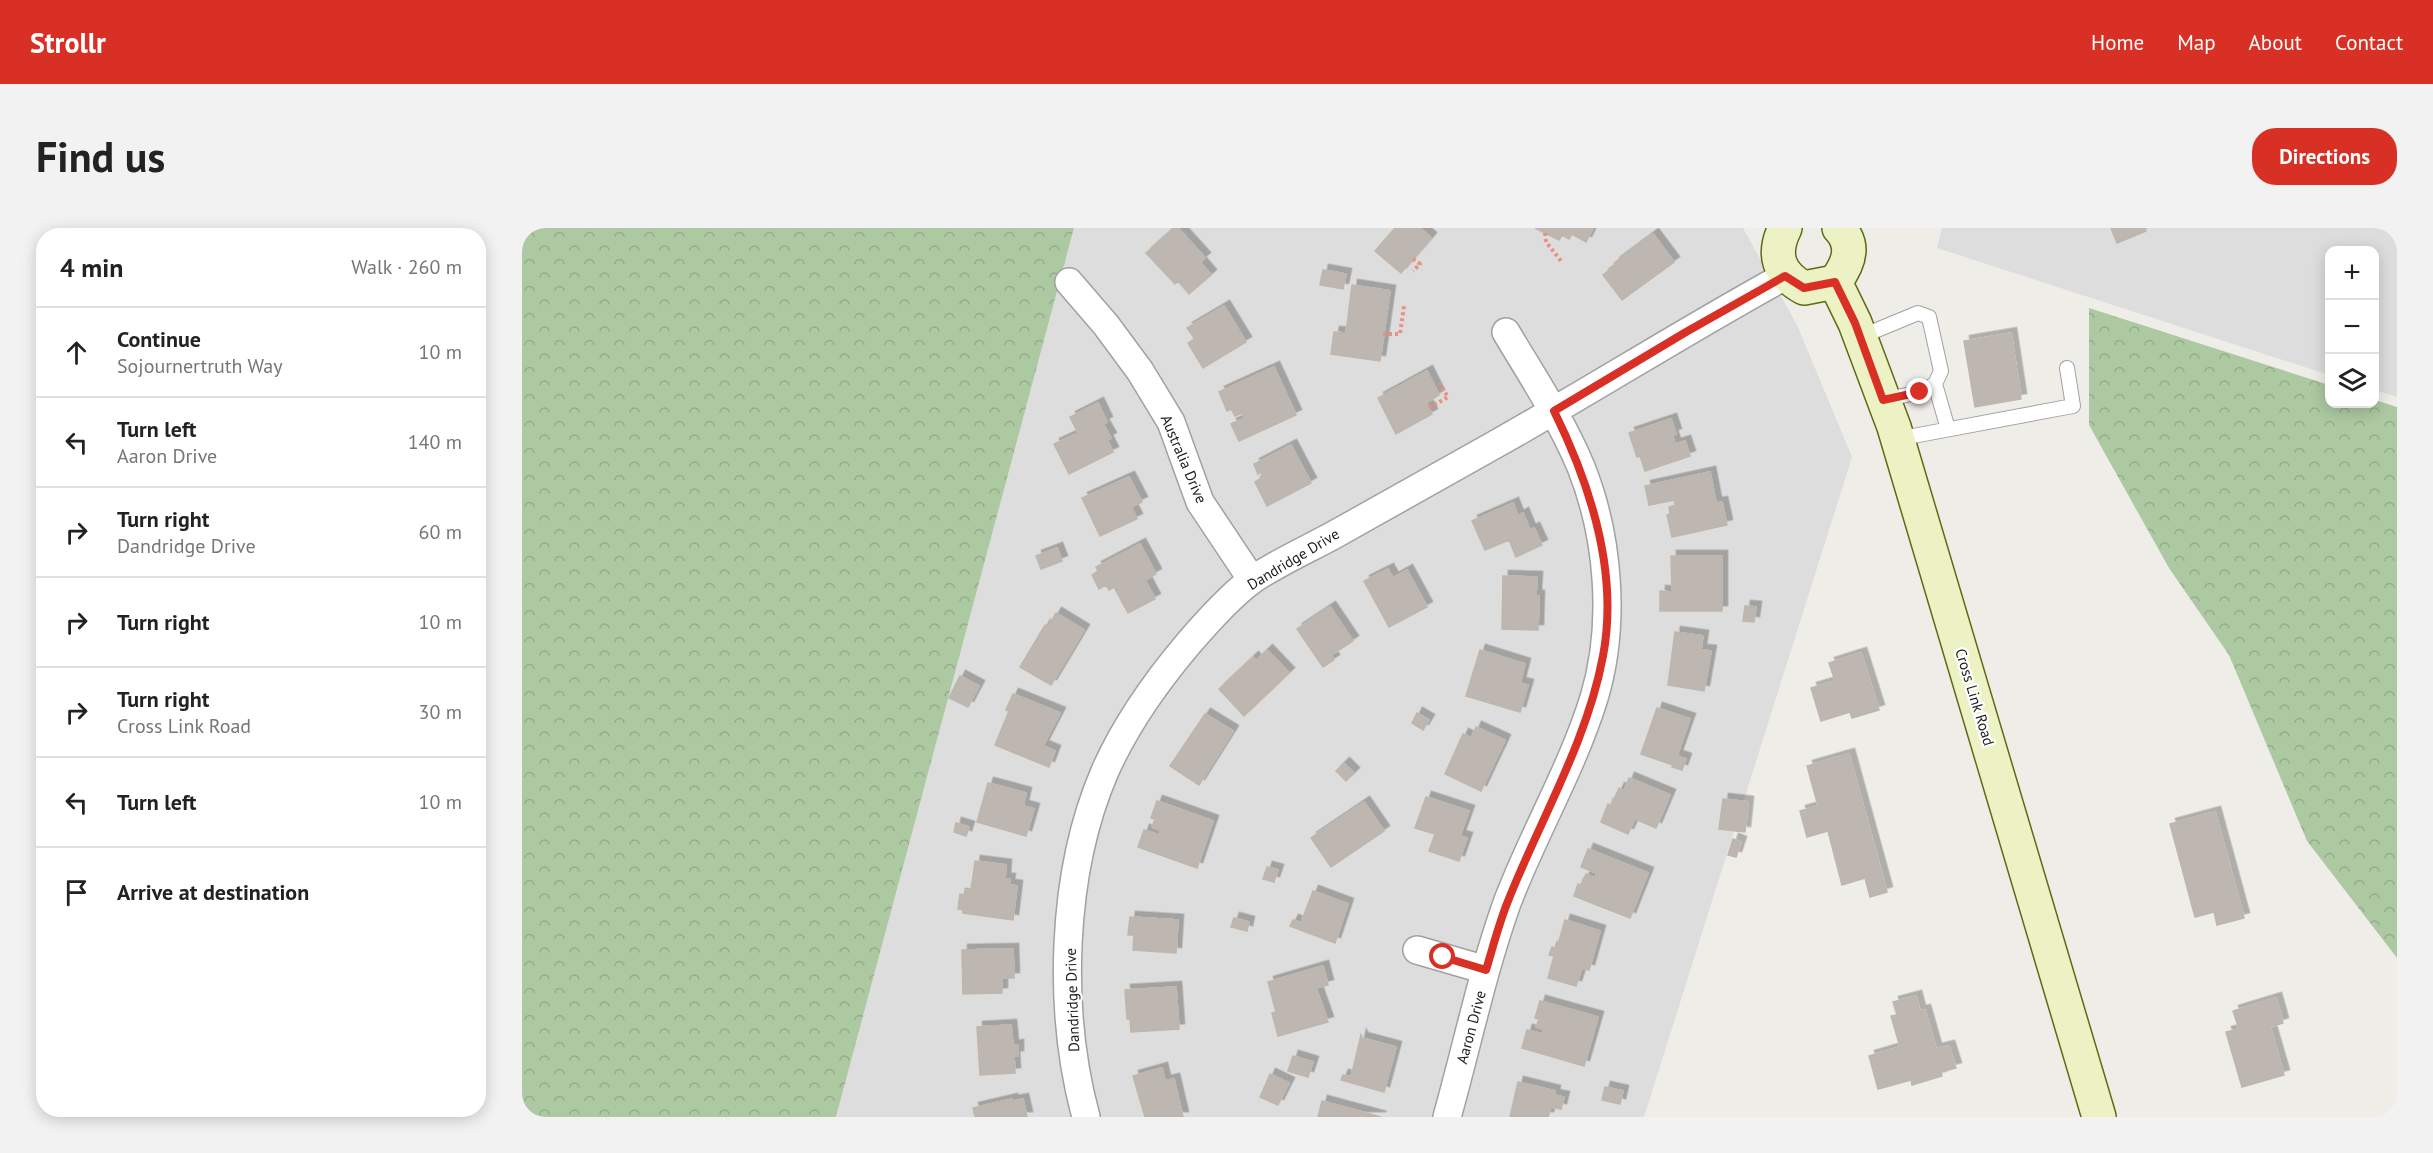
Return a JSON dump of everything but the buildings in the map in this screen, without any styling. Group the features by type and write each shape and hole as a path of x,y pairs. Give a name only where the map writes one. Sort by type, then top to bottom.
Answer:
{"street":[{"path":"1785,228 1779,240 1779,254 1785,276 1804,288 1835,282 1847,263 1850,251 1846,230"},
{"name":"Dandridge Drive","path":"1086,1117 1072,1043 1068,983 1070,928 1076,868 1088,817 1105,771 1130,722 1160,678 1203,627 1252,580 1554,411 1785,276"},
{"name":"Australia Drive","path":"1068,282 1106,325 1140,371 1171,422 1200,502 1252,580"},
{"name":"Cross Link Road","path":"1835,282 1860,337 1897,439 2099,1117"},
{"name":"Aaron Drive","path":"1447,1117 1486,970 1508,902 1594,698 1604,654 1606,605 1604,557 1593,505 1581,467 1554,411 1506,332"},
{"path":"1417,950 1486,970"}],"lane":[{"path":"1860,337 1918,313 1929,317 1941,371 1935,384 1920,392 1883,400"},
{"path":"1897,439 2073,406 2067,368"},
{"path":"1935,384 1948,429"}],"path":[{"path":"1545,233 1546,242 1561,261"},
{"path":"1413,259 1420,264 1413,272"},
{"path":"1383,334 1400,334 1404,306"},
{"path":"1429,408 1448,397 1439,382"}],"shaded area":[{"path":"1074,228 1743,228 1797,325 1852,457 1644,1117 836,1117"},
{"path":"1942,228 2397,228 2397,397 2379,391 2379,246 2325,246 2325,374 1937,248"}],"green space":[{"path":"522,228 1074,228 836,1117 522,1117"},
{"path":"2089,308 2325,384 2325,408 2379,408 2379,401 2397,407 2397,958 2307,841 2229,655 2169,568 2089,425"}],"route":[{"path":"1443,957 1486,970 1508,902 1594,698 1604,654 1606,605 1604,557 1593,505 1581,467 1554,411 1785,276 1804,288 1835,282 1855,323 1883,400 1920,392"}]}
